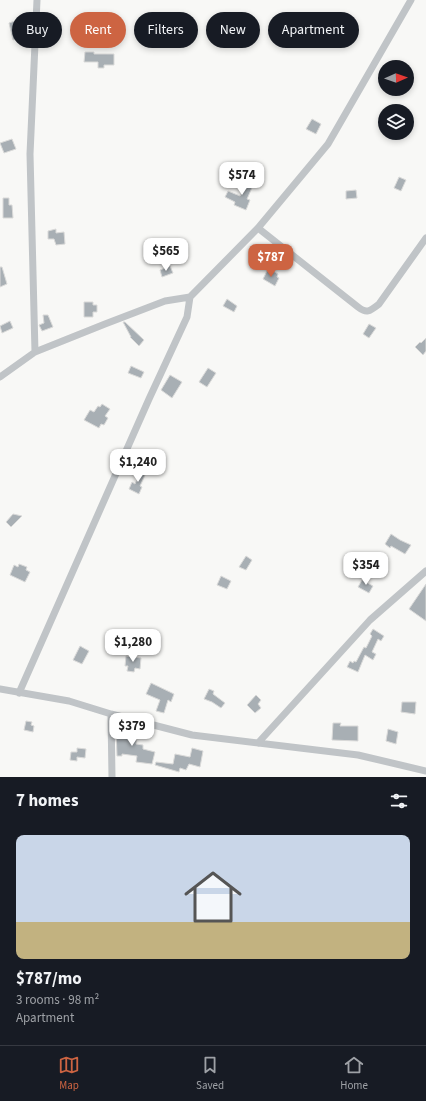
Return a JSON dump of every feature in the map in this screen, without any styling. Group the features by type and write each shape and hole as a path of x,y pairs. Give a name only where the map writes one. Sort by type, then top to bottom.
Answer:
{"street":[{"path":"35,352 30,154 37,0"},
{"path":"19,693 149,399 187,317 190,297 258,228 328,144 411,0"},
{"path":"258,228 363,311 372,310 379,304 426,238"},
{"path":"0,377 35,352 165,301 190,297"},
{"path":"258,743 370,620 426,571"},
{"path":"0,689 68,701 192,735 358,755 426,771"},
{"path":"111,714 112,777"}],"building":[{"path":"12,22 12,36 9,23"},
{"path":"85,52 94,52 94,54 114,54 114,65 104,65 104,68 98,68 98,62 84,62"},
{"path":"312,119 321,124 316,134 306,129"},
{"path":"12,139 16,149 4,153 0,143"},
{"path":"399,177 406,180 401,191 394,188"},
{"path":"249,178 255,181 247,199 250,200 246,210 234,205 235,202 225,197 228,191 240,196"},
{"path":"356,190 357,198 346,199 346,191"},
{"path":"3,198 9,198 9,205 12,205 13,218 3,218"},
{"path":"56,229 56,233 64,232 65,244 56,245 54,239 48,239 48,231"},
{"path":"170,266 173,273 162,277 160,270"},
{"path":"0,267 2,267 7,284 0,287"},
{"path":"267,271 272,273 273,271 278,274 277,277 279,278 275,286 263,279"},
{"path":"227,299 237,306 234,312 223,306"},
{"path":"84,302 93,302 93,305 97,305 97,312 93,312 93,317 84,317"},
{"path":"43,315 48,315 53,327 42,331 39,325 44,323"},
{"path":"10,321 13,328 2,333 0,326"},
{"path":"123,322 125,322 144,340 139,346 130,337"},
{"path":"369,324 376,328 369,338 363,334"},
{"path":"426,338 426,351 423,355 415,347"},
{"path":"131,366 144,372 141,378 128,373"},
{"path":"208,368 216,373 207,387 199,382"},
{"path":"170,375 182,382 172,398 161,390"},
{"path":"102,404 110,409 105,416 108,418 104,425 101,424 99,428 84,420 90,410 94,412 98,406 100,407"},
{"path":"141,471 146,473 140,486 142,487 139,494 129,489 132,482 135,484"},
{"path":"13,514 22,516 11,527 6,522"},
{"path":"391,534 411,545 405,554 391,546 390,548 385,544"},
{"path":"246,556 252,560 246,570 239,567"},
{"path":"19,564 27,567 26,570 30,572 25,582 10,575 14,565 18,567"},
{"path":"221,576 231,581 227,589 217,585"},
{"path":"362,580 373,586 369,593 358,587"},
{"path":"426,584 426,621 409,609"},
{"path":"373,629 384,636 381,641 378,639 372,652 376,654 373,660 365,655 358,672 347,667 350,661 353,663 354,661 356,662 364,647 366,648 372,636 370,634"},
{"path":"80,646 89,651 82,664 73,660"},
{"path":"126,656 141,658 140,669 135,668 134,672 127,671 128,666 125,666"},
{"path":"151,683 174,694 171,702 168,700 164,713 156,711 160,700 146,694"},
{"path":"209,689 214,691 213,694 225,703 221,708 204,699"},
{"path":"256,695 261,700 258,704 261,708 255,713 247,705"},
{"path":"402,702 416,702 415,714 401,712"},
{"path":"26,721 32,722 31,725 34,726 33,732 24,730"},
{"path":"333,723 341,723 340,726 358,726 358,741 332,740"},
{"path":"116,728 137,733 136,744 143,745 143,749 155,752 152,764 136,762 137,756 122,754 122,756 117,756"},
{"path":"388,729 398,732 396,744 386,741"},
{"path":"77,748 86,749 85,758 77,757 77,761 70,760 71,752 77,752"},
{"path":"192,748 203,751 200,767 189,764 186,770 180,768 179,772 155,765 156,762 173,764 175,754 190,757"}]}
